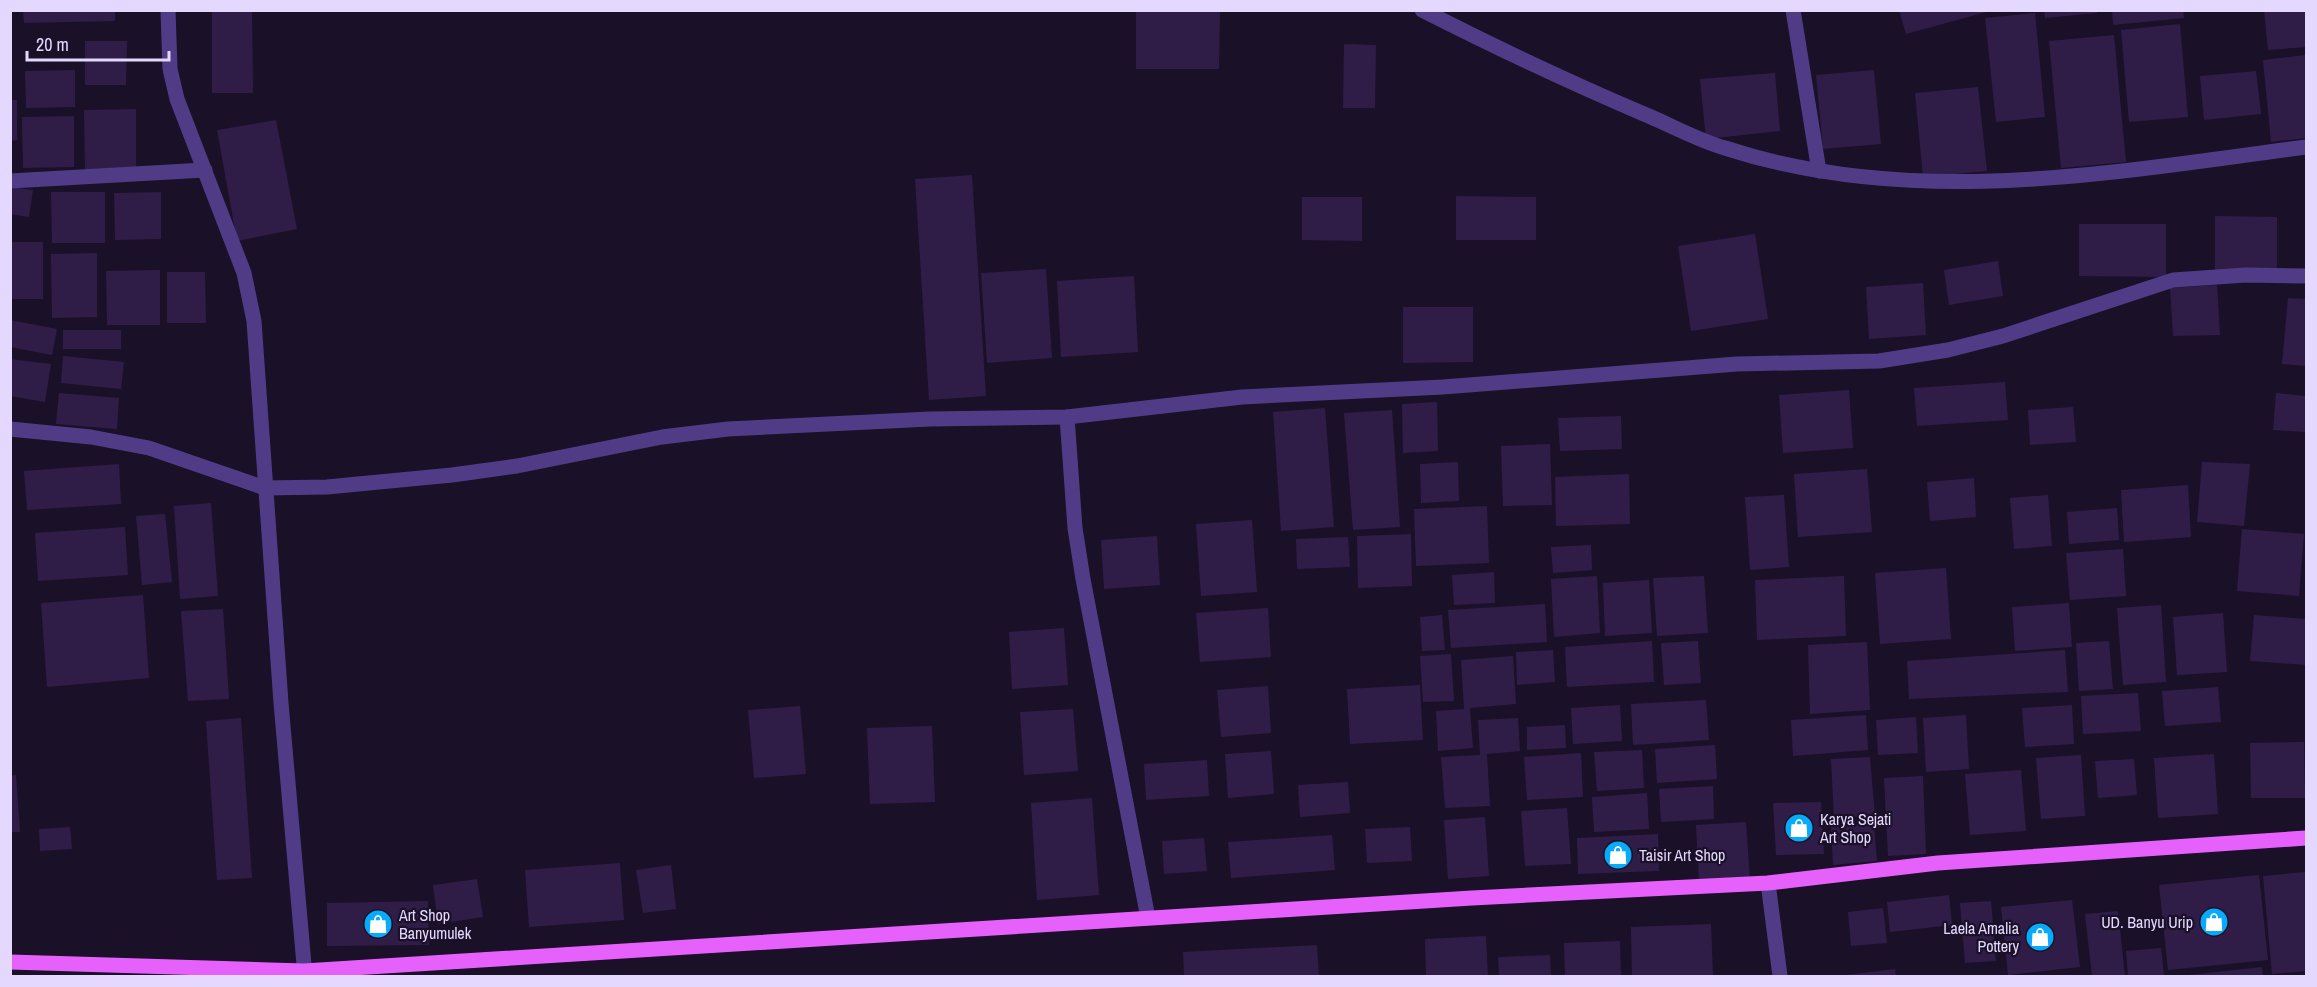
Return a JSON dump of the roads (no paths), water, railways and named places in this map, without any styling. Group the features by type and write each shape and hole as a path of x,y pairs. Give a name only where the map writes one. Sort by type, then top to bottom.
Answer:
{"main road":[{"path":"10,962 305,974 1148,918 1768,883 1938,863 2307,838"}],"street":[{"path":"168,10 170,69 177,99 249,293 254,321 265,488 305,974"},
{"path":"1422,10 1518,58 1725,148 1819,171 1902,182 1990,182 2078,176 2307,147"},
{"path":"1793,10 1819,171"},
{"path":"10,181 205,170"},
{"path":"10,429 91,437 149,448 265,488 327,487 452,476 517,466 662,437 728,429 930,419 1067,417 1242,398 1443,387 1737,364 1880,361 1948,350 2003,336 2173,280 2246,275 2307,276"},
{"path":"1067,417 1075,528 1083,579 1148,918"},
{"path":"1768,883 1780,976"}],"place":[{"name":"Karya Sejati Art Shop","path":"1799,828"},
{"name":"Taisir Art Shop","path":"1618,855"},
{"name":"UD. Banyu Urip","path":"2214,922"},
{"name":"Art Shop Banyumulek","path":"378,924"},
{"name":"Laela Amalia Pottery","path":"2040,937"}]}
